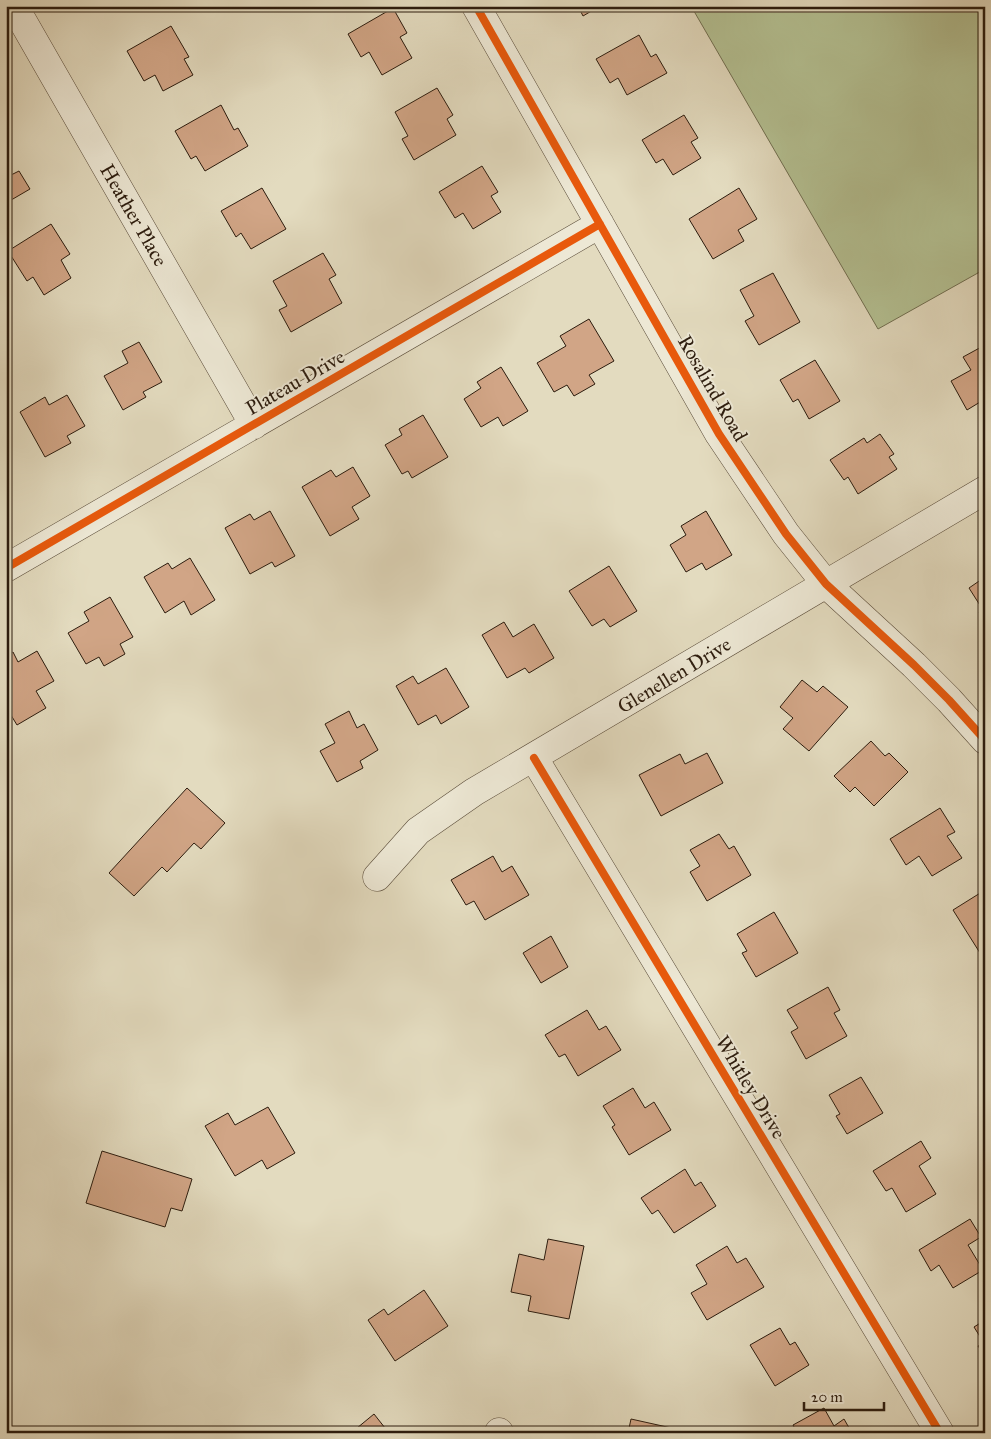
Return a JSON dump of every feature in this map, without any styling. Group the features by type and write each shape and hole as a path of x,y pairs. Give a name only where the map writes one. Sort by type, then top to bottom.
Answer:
{"street":[{"name":"Heather Place","path":"14,6 254,424"},
{"name":"Rosalind Road","path":"476,6 719,434 786,534 826,584 914,665 985,740"},
{"name":"Plateau Drive","path":"6,568 600,224"},
{"name":"Glenellen Drive","path":"377,877 418,831 474,792 985,490"},
{"name":"Whitley Drive","path":"534,758 940,1433"}],"green space":[{"path":"691,6 985,6 985,269 878,329"}],"building":[{"path":"578,6 600,6 583,16"},
{"path":"393,8 407,33 400,37 412,58 382,75 369,52 361,57 348,34"},
{"path":"171,26 189,57 184,59 193,75 163,91 155,75 144,81 127,51"},
{"path":"639,35 651,57 656,54 667,73 627,95 618,78 610,83 596,59"},
{"path":"437,88 453,115 447,119 456,135 414,160 402,139 408,136 395,112"},
{"path":"221,105 234,130 238,128 248,146 205,171 196,156 191,159 175,131"},
{"path":"684,115 698,138 691,142 701,158 673,175 663,159 656,163 642,140"},
{"path":"482,166 498,192 491,196 501,212 473,229 463,213 455,218 439,192"},
{"path":"6,167 11,175 19,171 30,189 6,203"},
{"path":"262,188 286,229 251,249 241,233 236,237 221,211"},
{"path":"739,188 757,219 738,230 744,241 713,259 689,219"},
{"path":"51,224 70,254 61,260 71,278 44,295 33,277 27,281 8,251"},
{"path":"323,253 336,275 329,279 342,303 291,332 279,310 287,306 273,281"},
{"path":"773,273 800,322 759,345 745,321 754,316 740,290"},
{"path":"589,319 614,361 589,375 595,384 574,396 567,385 554,392 537,363 566,346 560,336"},
{"path":"139,342 162,382 143,392 146,397 123,410 104,376 128,363 122,351"},
{"path":"985,345 985,399 967,410 951,381 971,370 963,357"},
{"path":"815,360 840,401 809,419 798,399 793,402 780,380"},
{"path":"501,367 528,411 503,426 498,417 481,427 464,399 481,388 477,382"},
{"path":"67,395 85,426 67,436 71,443 45,457 20,412 45,397 49,405"},
{"path":"423,415 448,457 412,478 408,471 402,474 385,445 402,435 399,429"},
{"path":"880,434 894,454 889,457 897,469 858,494 848,477 844,480 830,460 864,438 867,443"},
{"path":"353,467 370,496 352,507 359,519 330,536 302,487 331,470 336,477"},
{"path":"270,511 295,556 275,567 272,562 250,574 225,528 250,514 254,520"},
{"path":"706,511 732,555 706,570 702,563 686,572 670,545 686,535 681,526"},
{"path":"190,558 215,600 191,615 184,601 165,613 144,577 168,563 172,569"},
{"path":"609,566 637,611 610,627 604,619 592,626 569,591"},
{"path":"985,577 985,620 979,612 983,610 969,588"},
{"path":"110,597 133,637 120,644 125,654 104,666 99,657 86,664 68,633 89,621 84,612"},
{"path":"504,622 513,637 534,624 554,658 529,673 525,668 507,678 482,635"},
{"path":"37,651 54,681 36,691 46,708 17,725 6,707 6,656 13,652 18,662"},
{"path":"446,668 469,707 441,724 436,715 418,725 396,686 413,676 418,684"},
{"path":"802,680 817,692 823,686 848,707 809,751 783,729 793,718 780,707"},
{"path":"349,711 357,728 364,724 378,750 360,761 363,768 337,782 320,751 335,743 325,724"},
{"path":"871,741 885,756 889,753 908,772 874,806 855,787 850,792 834,776"},
{"path":"707,753 723,783 661,816 639,775 680,754 685,764"},
{"path":"187,788 225,823 201,849 194,843 167,872 162,867 134,896 109,873"},
{"path":"940,808 955,832 947,836 962,858 932,876 919,856 906,865 890,839"},
{"path":"719,834 729,849 734,846 751,875 707,901 690,872 700,866 690,850"},
{"path":"493,856 502,872 512,866 529,895 485,920 474,901 466,905 451,880"},
{"path":"985,890 985,950 980,953 953,910"},
{"path":"774,912 798,953 756,977 742,953 747,951 737,934"},
{"path":"551,936 568,967 541,983 523,953"},
{"path":"828,987 840,1010 834,1013 847,1036 806,1059 791,1032 798,1028 787,1010"},
{"path":"587,1010 599,1030 606,1026 621,1050 578,1076 565,1054 559,1057 545,1035"},
{"path":"861,1077 883,1113 847,1134 836,1116 840,1114 829,1095"},
{"path":"633,1088 645,1108 654,1102 671,1130 629,1155 612,1127 615,1125 603,1106"},
{"path":"268,1107 295,1153 267,1169 262,1160 235,1176 205,1126 228,1113 235,1125"},
{"path":"921,1141 931,1158 919,1166 936,1194 906,1212 892,1188 886,1191 873,1171"},
{"path":"102,1151 192,1179 182,1211 171,1208 165,1227 86,1203"},
{"path":"685,1169 695,1186 701,1182 716,1206 674,1233 658,1210 652,1214 641,1198"},
{"path":"970,1219 981,1237 968,1245 983,1270 953,1288 939,1265 931,1271 919,1250"},
{"path":"548,1239 584,1246 569,1319 528,1311 531,1296 511,1292 519,1254 544,1260"},
{"path":"727,1246 737,1263 746,1258 764,1287 707,1320 691,1293 707,1284 696,1265"},
{"path":"424,1290 448,1326 395,1361 368,1320 384,1309 388,1315"},
{"path":"985,1320 985,1356 978,1346 984,1343 974,1327"},
{"path":"780,1328 790,1345 795,1342 809,1365 775,1386 750,1345"},
{"path":"824,1408 834,1426 844,1419 852,1433 797,1433 793,1425"},
{"path":"374,1414 389,1433 351,1433"},
{"path":"631,1419 676,1429 676,1433 628,1433"}],"cycle path":[{"path":"476,6 719,434 786,534 826,584 914,665 985,740"},
{"path":"6,568 600,224"},
{"path":"534,758 940,1433"}]}
